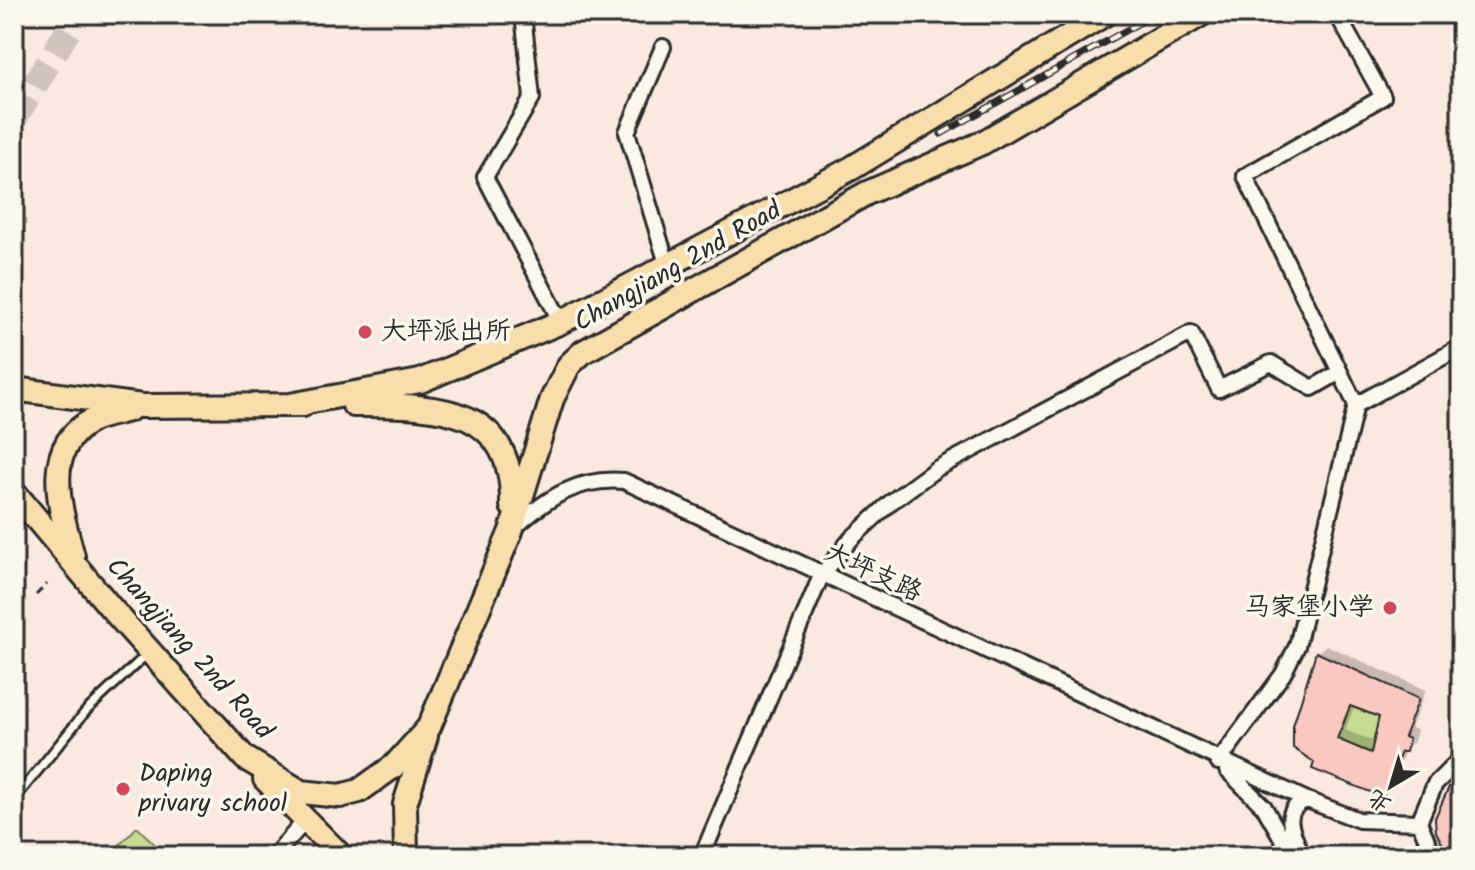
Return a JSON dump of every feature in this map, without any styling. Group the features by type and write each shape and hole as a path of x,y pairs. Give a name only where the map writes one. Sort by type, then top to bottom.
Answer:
{"main road":[{"name":"Changjiang 2nd Road","path":"290,405 420,381 561,322 852,168 1105,14"},
{"name":"Changjiang 2nd Road","path":"511,531 552,399 569,365 583,352 867,193 982,143 1202,14"},
{"name":"Changjiang 2nd Road","path":"14,389 142,406 418,406 445,409 471,420 494,437 504,452 512,481 511,531"},
{"name":"Changjiang 2nd Road","path":"75,564 59,506 59,457 73,435 92,420 142,406"},
{"name":"Changjiang 2nd Road","path":"14,492 245,758 301,792 340,796 359,791 377,781 429,727"},
{"path":"406,856 405,804 429,727 511,531"},
{"path":"245,758 304,822 341,856"}],"street":[{"path":"523,14 532,98 485,177 561,322"},
{"path":"1292,856 1264,807 1218,762 1283,674 1297,646 1356,405 1245,176 1383,97 1337,14"},
{"path":"663,47 627,132 668,267"},
{"path":"702,856 821,576 851,539 891,502 936,469 1191,333 1219,389 1271,363 1312,388 1340,372"},
{"path":"1356,405 1461,347"},
{"name":"大坪支路","path":"511,531 538,507 567,489 605,479 624,481 1218,762 1359,820 1419,822"},
{"path":"1434,856 1419,822 1435,784 1461,758"},
{"path":"1303,856 1292,832 1290,815 1299,803 1307,800"},
{"path":"274,856 304,822"}],"lane":[{"path":"14,800 86,711 149,651"}],"path":[{"path":"36,595 47,584"}],"green space":[{"path":"1347,705 1379,717 1371,753 1334,738 1344,723"},
{"path":"137,827 167,856 109,856"}],"building":[{"path":"1316,652 1419,699 1404,737 1409,739 1406,752 1401,752 1383,797 1312,769 1314,762 1293,748 1293,726","holes":["1350,706 1379,717 1371,753 1337,739"]},
{"path":"1461,778 1461,856 1449,856 1436,832 1435,818 1449,787"}],"tunnel":[{"path":"14,119 78,14"}],"railway":[{"path":"941,134 1155,14"}],"place":[{"name":"大坪派出所","path":"365,332"},
{"name":"马家堡小学","path":"1390,608"},
{"name":"Daping privary school","path":"123,789"}]}
